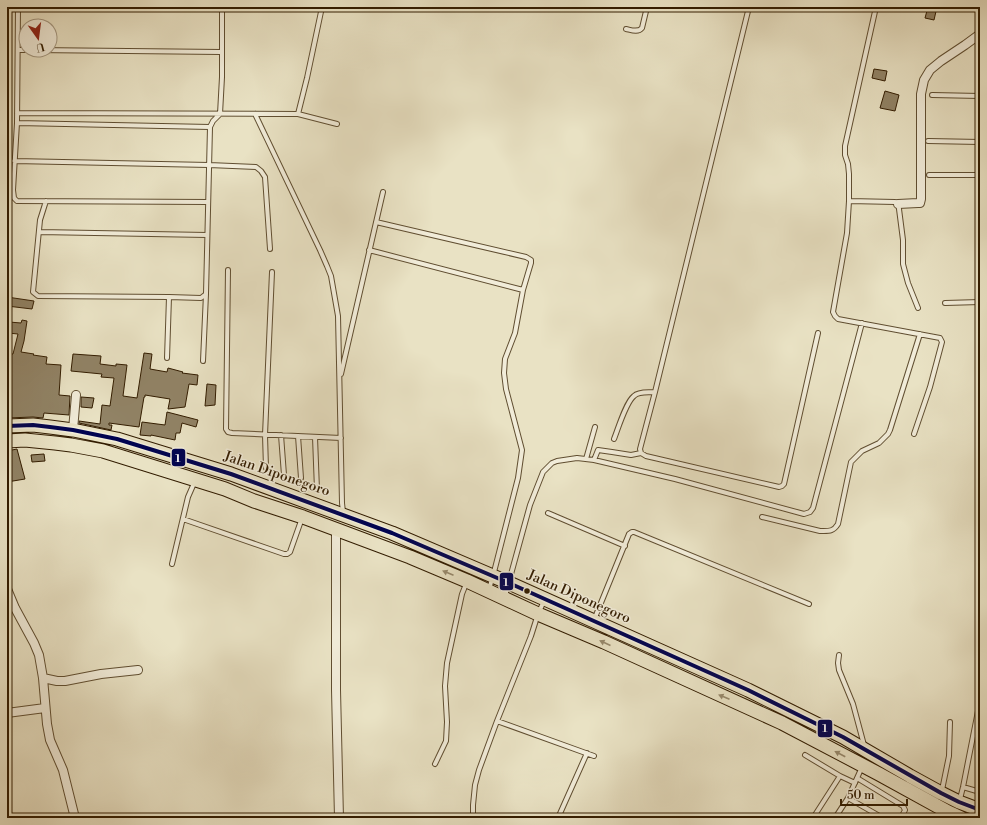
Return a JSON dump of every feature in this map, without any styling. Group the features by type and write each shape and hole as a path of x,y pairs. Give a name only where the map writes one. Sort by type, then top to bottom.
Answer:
{"highway":[{"name":"Jalan Diponegoro","path":"7,426 34,425 72,430 117,439 231,474 392,533 493,576 753,692 843,737 910,776 959,802 980,810"},
{"path":"7,441 25,440 55,443 103,451 225,489 254,501 303,517 410,557 468,581 538,614 766,715 961,818"},
{"path":"225,489 231,474"}],"street":[{"path":"898,204 920,203 921,199 921,94 924,80 930,70 980,34"},
{"path":"72,430 76,395"},
{"path":"336,529 335,666 339,818"},
{"path":"7,589 39,655 50,740 63,770 75,818"},
{"path":"43,678 65,681 100,674 138,670"},
{"path":"7,713 45,708"}],"lane":[{"path":"18,7 18,18"},
{"path":"203,361 210,127 213,121 220,114 222,77 222,7"},
{"path":"298,114 322,7"},
{"path":"626,29 638,31 642,28 647,7"},
{"path":"641,453 640,449 749,7"},
{"path":"876,7 845,146 845,155 849,174 847,233 833,312 838,319 940,338 942,342 930,387 914,434"},
{"path":"18,50 17,123 13,190 16,201 208,202"},
{"path":"58,50 221,52"},
{"path":"932,95 980,96"},
{"path":"17,112 298,114 337,124"},
{"path":"255,114 331,276 338,316 343,514"},
{"path":"17,123 210,127"},
{"path":"928,141 980,142"},
{"path":"14,161 256,167 262,171 265,178 270,249"},
{"path":"929,175 980,175"},
{"path":"340,380 383,192"},
{"path":"46,201 40,220 33,292 38,296 201,298 206,294"},
{"path":"849,201 895,202 898,204 903,240 903,264 908,283 918,308"},
{"path":"376,222 526,257 531,260 532,263 523,290 515,333 505,359 504,373 506,389 522,450 518,478 488,591"},
{"path":"39,232 207,235"},
{"path":"369,250 523,290"},
{"path":"228,270 226,429 228,432 341,438"},
{"path":"266,468 265,435 272,272"},
{"path":"167,358 168,297"},
{"path":"945,303 980,302"},
{"path":"505,598 530,505 543,472 552,463 557,461 586,458 682,480 804,514 810,512 813,508 862,323"},
{"path":"594,460 598,450 631,455 641,453 646,456 782,486 784,484 818,333"},
{"path":"762,517 820,531 830,531 835,529 838,524 851,462 862,452 879,443 888,434 920,334"},
{"path":"614,439 628,403 634,396 640,393 655,392"},
{"path":"586,458 595,427"},
{"path":"281,436 284,475"},
{"path":"298,436 301,478"},
{"path":"315,437 317,490"},
{"path":"172,564 188,497 195,480"},
{"path":"548,513 625,546"},
{"path":"183,519 287,554 290,552 303,517"},
{"path":"593,621 629,534 632,532 809,604"},
{"path":"435,764 446,741 447,722 445,686 447,663 462,594 468,581"},
{"path":"474,818 473,805 478,770 531,636 538,614 545,600"},
{"path":"840,655 838,663 839,670 853,704 865,749"},
{"path":"959,802 978,712"},
{"path":"497,721 594,756"},
{"path":"942,793 949,756 950,722"},
{"path":"558,818 586,753"},
{"path":"805,755 840,776 855,783"},
{"path":"835,818 848,798 863,766"},
{"path":"814,818 840,776"},
{"path":"857,778 903,806 905,810 901,818"},
{"path":"963,788 980,792"},
{"path":"848,798 883,818"}],"building":[{"path":"928,7 937,7 934,20 925,18"},
{"path":"874,69 887,71 885,81 872,78"},
{"path":"885,91 899,95 895,111 880,108"},
{"path":"7,297 34,301 32,309 7,306"},
{"path":"22,320 27,321 21,352 47,357 46,364 61,365 59,395 70,396 69,415 44,413 43,418 7,418 9,402 7,402 8,354 13,354 18,334 8,333 9,322 21,323"},
{"path":"144,353 152,354 150,369 167,372 168,368 183,372 182,373 198,375 197,385 189,384 185,407 168,409 170,399 145,395 139,427 109,423 109,425 112,425 111,430 79,423 79,421 100,424 102,405 110,406 114,378 101,377 102,374 71,371 73,354 101,356 100,364 116,366 116,364 127,365 123,396 137,398"},
{"path":"207,384 216,385 215,405 205,406"},
{"path":"81,397 94,398 92,408 81,407"},
{"path":"167,412 198,420 196,427 182,423 180,433 176,433 175,440 151,435 140,435 142,422 165,425"},
{"path":"17,449 25,479 7,482 7,470 11,469 7,451"},
{"path":"44,454 45,461 32,462 31,455"}],"transit line":[{"name":"1","path":"7,426 33,425 50,427 117,439 231,474 392,533 509,583 748,690 843,737 941,793 980,810"}]}
